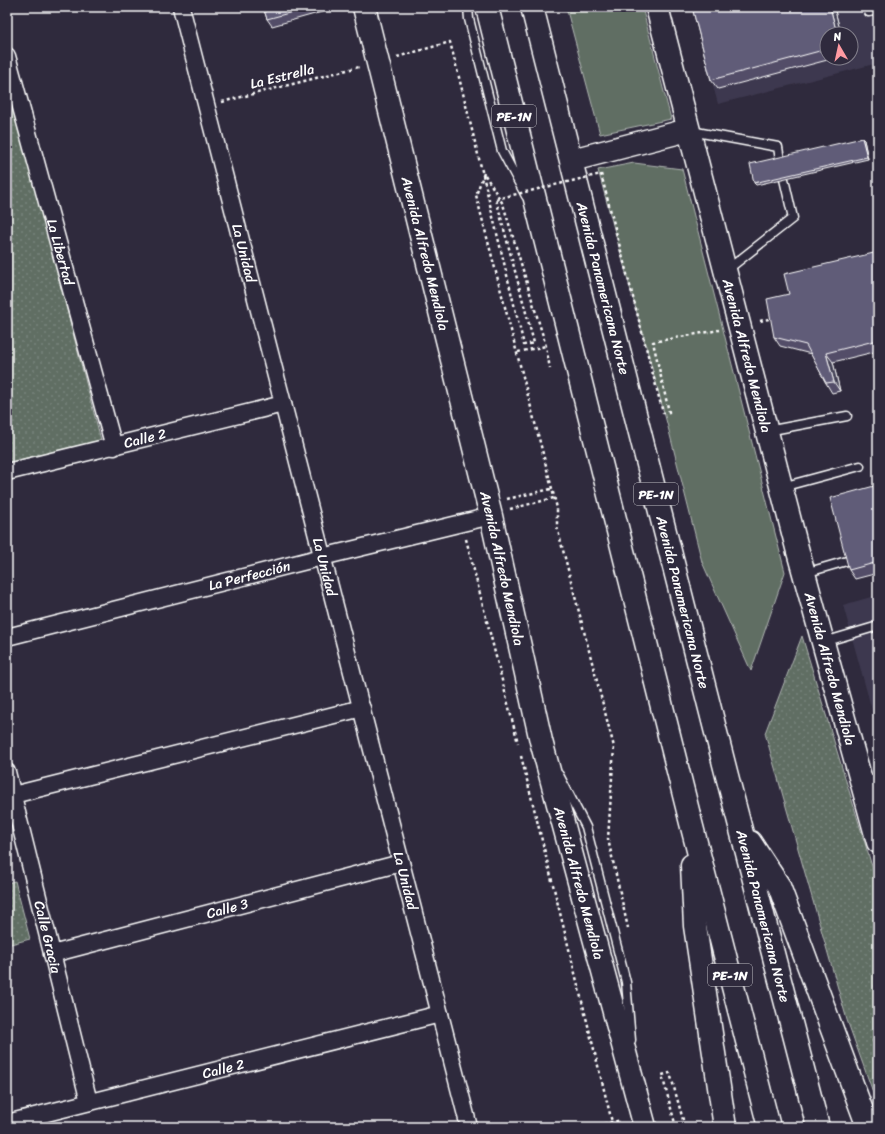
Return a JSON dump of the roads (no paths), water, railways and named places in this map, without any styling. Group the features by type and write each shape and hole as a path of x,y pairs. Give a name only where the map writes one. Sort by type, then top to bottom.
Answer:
{"main road":[{"name":"Avenida Alfredo Mendiola","path":"364,7 490,511 542,741 646,1127"},
{"name":"PE-1N","path":"487,7 769,1127"},
{"name":"Avenida Panamericana Norte","path":"532,7 818,1127"},
{"name":"Avenida Alfredo Mendiola","path":"657,7 804,573 823,642 871,788 878,842"},
{"path":"572,160 688,130"},
{"path":"690,818 695,926 725,1127"},
{"path":"741,828 779,886 868,1127"}],"street":[{"name":"La Unidad","path":"181,7 469,1127"},
{"name":"La Libertad","path":"7,56 114,447"},
{"name":"Calle 2","path":"7,472 114,447 283,404"},
{"name":"La Perfección","path":"7,637 462,523 490,511"},
{"path":"13,795 362,708"},
{"name":"Calle Gracia","path":"7,772 89,1102"},
{"name":"Calle 3","path":"52,954 401,863"},
{"name":"Calle 2","path":"7,1123 440,1014"}],"lane":[{"path":"468,7 469,19 502,151 541,226"},
{"path":"869,12 878,10"},
{"path":"688,130 778,147 780,160"},
{"path":"725,271 793,218 784,179"},
{"path":"767,431 847,416"},
{"path":"781,487 860,466"},
{"path":"804,573 878,552"},
{"path":"823,642 878,626"}]}
